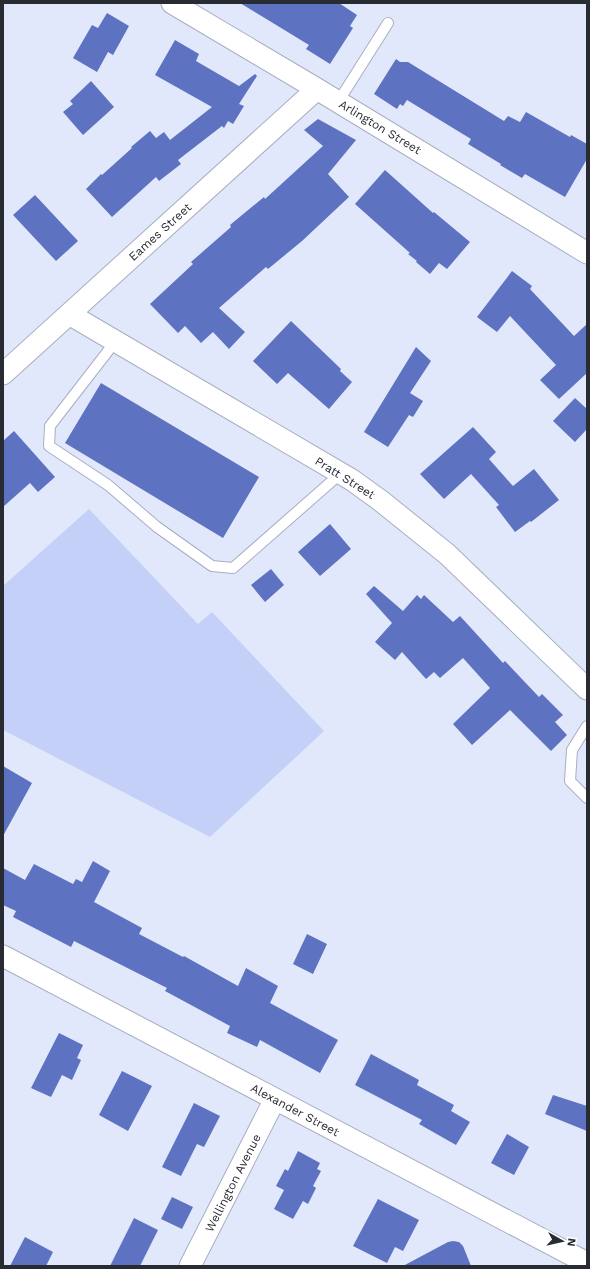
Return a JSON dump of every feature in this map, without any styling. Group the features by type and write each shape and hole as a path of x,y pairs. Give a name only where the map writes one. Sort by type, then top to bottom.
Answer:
{"street":[{"name":"Arlington Street","path":"172,3 587,253"},
{"name":"Eames Street","path":"3,374 317,89"},
{"name":"Pratt Street","path":"69,314 352,480 381,501 447,554 587,689"},
{"name":"Alexander Street","path":"3,956 587,1263"},
{"name":"Wellington Avenue","path":"190,1266 275,1099"}],"lane":[{"path":"338,102 388,23"},
{"path":"115,342 50,426 49,446 108,485 157,527 212,566 233,568 340,474"},
{"path":"587,726 572,750 570,781 587,798"}],"shaded area":[{"path":"89,509 198,624 212,612 324,731 210,837 3,730 3,586"}],"building":[{"path":"240,3 339,3 357,15 350,26 353,28 330,64 306,49 309,45"},
{"path":"107,13 129,26 113,55 108,52 97,72 73,58 92,25 98,28"},
{"path":"175,40 199,54 196,61 239,86 255,74 257,76 239,104 244,106 233,124 228,121 224,128 222,126 178,160 181,164 159,181 156,177 112,217 86,189 150,131 156,138 164,132 170,140 212,107 155,75"},
{"path":"396,59 400,62 408,62 504,121 508,116 520,122 526,112 570,137 571,135 587,144 587,159 565,197 525,174 522,178 500,165 501,164 468,144 471,139 407,100 403,106 400,104 397,109 374,94"},
{"path":"91,81 114,107 83,135 63,112 73,104 70,101"},
{"path":"318,119 356,140 328,174 349,197 302,241 268,269 266,267 219,308 245,332 229,349 213,332 201,343 185,326 178,333 150,304 193,264 191,262 231,227 230,225 264,197 265,199 323,146 304,130"},
{"path":"385,170 433,213 434,212 470,242 447,269 439,263 430,274 408,254 410,253 355,204"},
{"path":"35,195 78,241 56,261 13,215"},
{"path":"512,271 532,286 530,289 574,336 587,324 587,373 559,399 540,380 556,365 510,316 497,332 477,317"},
{"path":"291,321 341,369 340,371 352,382 329,409 288,373 277,384 253,361"},
{"path":"416,347 431,361 410,393 423,401 413,417 409,415 388,447 364,432"},
{"path":"101,383 259,477 223,538 65,443"},
{"path":"575,398 587,409 587,429 575,442 553,421"},
{"path":"473,427 496,452 489,459 513,486 534,469 559,500 531,522 530,521 515,532 496,507 499,505 471,474 444,499 420,474"},
{"path":"14,431 55,477 38,492 30,483 3,507 3,441"},
{"path":"330,524 351,549 320,576 298,552"},
{"path":"271,569 284,585 265,602 251,585"},
{"path":"374,586 403,611 417,595 421,599 424,595 453,622 460,616 503,663 505,661 539,697 542,694 563,715 555,722 567,735 551,751 510,710 472,745 453,724 490,688 463,658 440,678 434,672 426,679 402,652 395,660 375,642 392,623 366,594"},
{"path":"3,766 32,783 3,836"},
{"path":"93,861 110,871 94,902 142,928 139,934 183,957 184,956 238,986 246,968 278,986 270,1003 338,1040 320,1073 260,1040 257,1047 227,1033 230,1026 165,991 167,988 74,941 71,947 13,917 16,911 3,905 3,868 25,880 34,864 73,884 76,879 82,882"},
{"path":"307,934 327,944 313,974 293,964"},
{"path":"59,1033 83,1045 77,1058 81,1060 72,1080 62,1075 51,1097 31,1088"},
{"path":"371,1054 419,1080 417,1085 454,1105 451,1111 470,1122 456,1145 419,1124 422,1120 355,1085"},
{"path":"122,1071 152,1086 128,1131 99,1115"},
{"path":"553,1095 587,1106 587,1131 545,1114"},
{"path":"194,1103 220,1116 204,1147 197,1144 181,1176 162,1167"},
{"path":"507,1134 529,1147 514,1175 491,1163"},
{"path":"298,1151 320,1163 317,1169 321,1171 313,1186 316,1188 308,1204 303,1201 293,1219 274,1209 284,1190 276,1186 285,1169 288,1171"},
{"path":"172,1197 193,1207 182,1229 161,1219"},
{"path":"378,1199 419,1220 403,1251 395,1247 387,1263 353,1246"},
{"path":"134,1218 158,1230 140,1266 110,1266"},
{"path":"25,1237 53,1252 46,1266 10,1266"},
{"path":"448,1242 459,1242 463,1246 471,1266 403,1266"}]}
